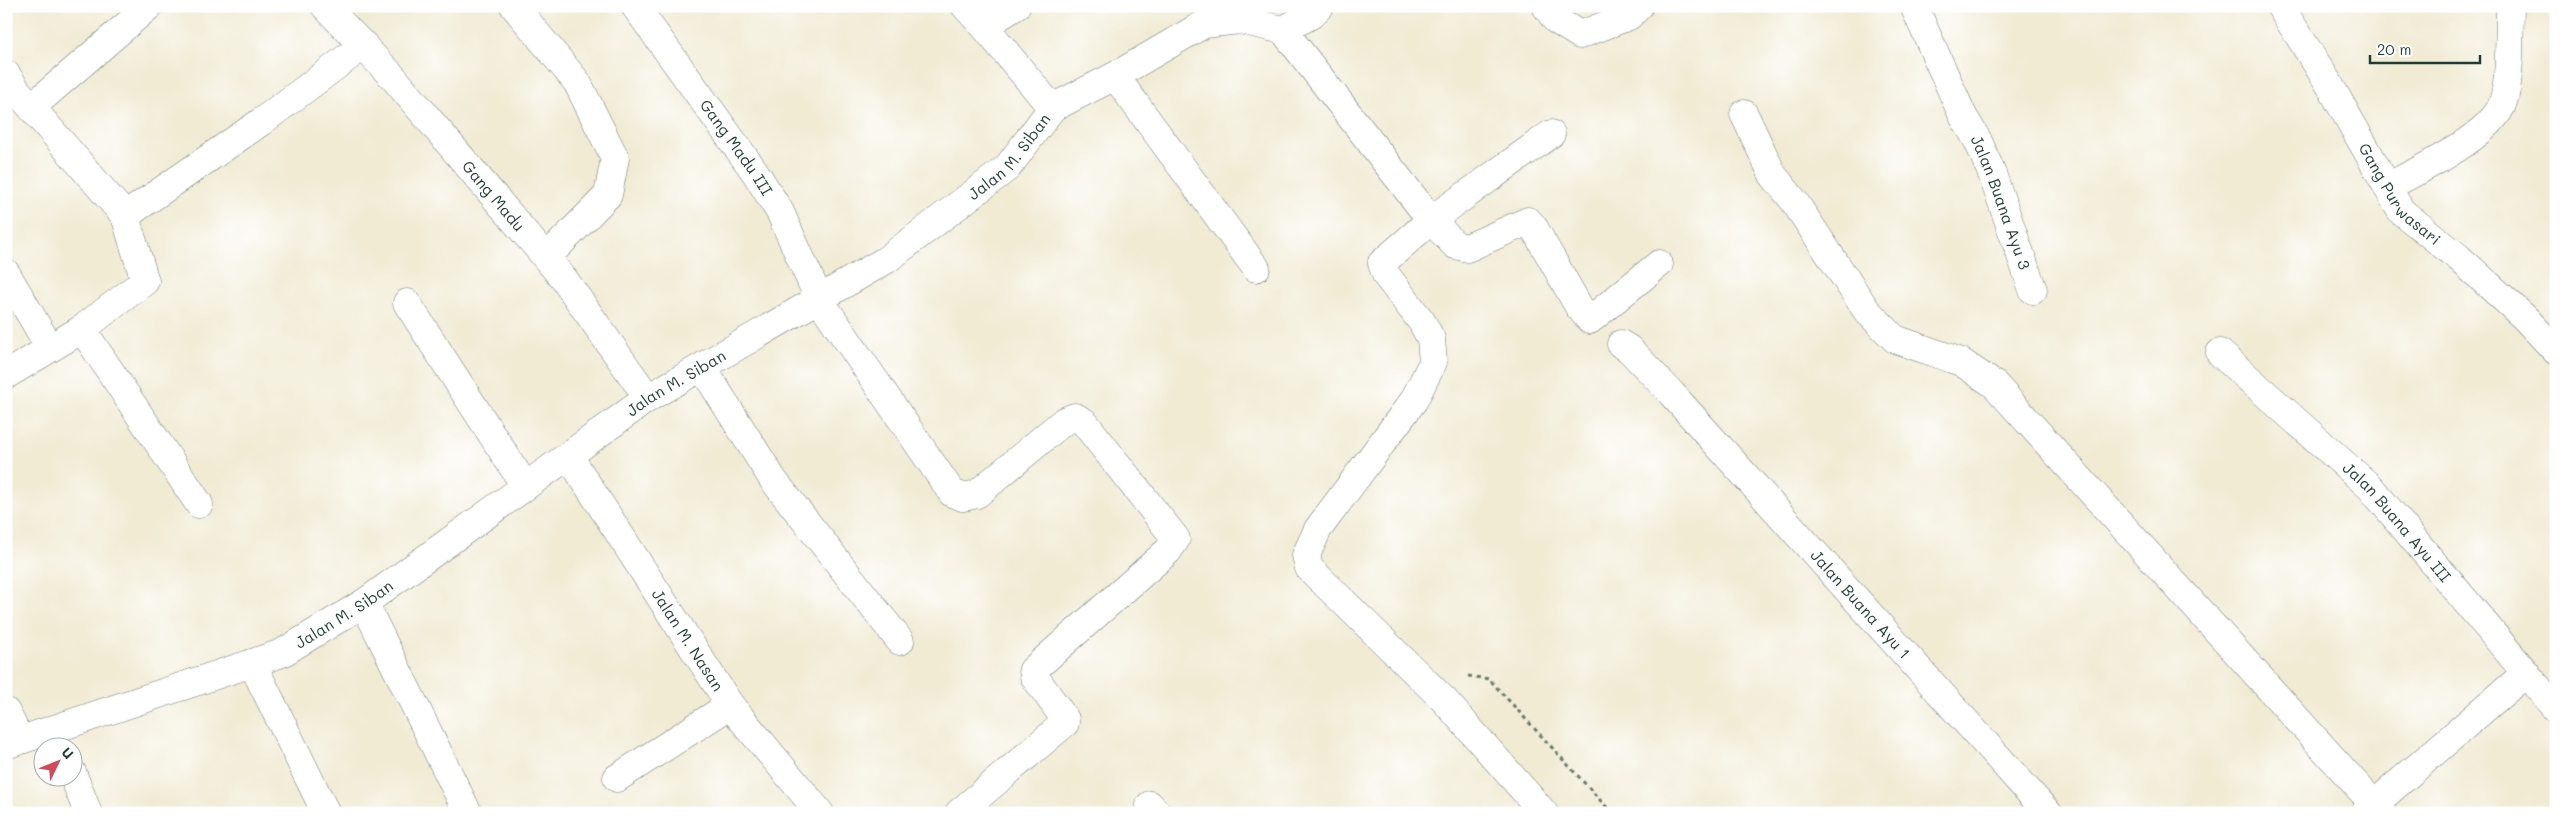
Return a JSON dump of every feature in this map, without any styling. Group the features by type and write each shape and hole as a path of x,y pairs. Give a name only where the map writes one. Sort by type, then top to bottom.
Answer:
{"street":[{"path":"15,93 41,99 150,6"},
{"name":"Gang Madu","path":"325,6 364,45 564,279 648,398"},
{"path":"514,6 577,82 615,158 608,195 546,258"},
{"name":"Gang Madu III","path":"635,6 755,172 780,212 819,299 952,493 963,496 977,494 1064,421 1075,417 1084,422 1176,539 1168,551 1034,670 1034,676 1065,719 1065,723 959,813"},
{"path":"965,6 1052,108"},
{"path":"984,26 1016,6"},
{"path":"1320,6 1311,15 1283,30 1431,220 1455,245 1467,248 1528,221 1534,226 1579,307 1590,320 1659,264"},
{"path":"1546,6 1556,20 1580,35 1629,16 1639,6"},
{"name":"Jalan Buana Ayu 3","path":"1914,6 1963,116 1978,141 1992,174 2033,290"},
{"name":"Gang Purwasari","path":"2280,6 2328,82 2401,211 2459,258 2555,349"},
{"path":"2387,187 2420,170 2490,124 2503,103 2508,59 2510,6"},
{"name":"Jalan M. Siban","path":"64,736 282,653 364,603 648,398 886,260 1007,168 1052,108 1116,76 1204,24 1236,13 1283,30"},
{"path":"125,216 261,122 364,45"},
{"path":"1116,76 1256,268"},
{"path":"6,375 82,329 145,281 125,216 15,93"},
{"path":"1744,114 1773,175 1794,202 1867,311 1895,339 1961,362 1995,385 2373,810 2526,673"},
{"path":"1544,813 1444,700 1309,568 1306,555 1318,529 1414,400 1433,362 1431,340 1422,322 1386,275 1382,262 1431,220 1551,134"},
{"path":"6,273 50,348"},
{"path":"407,303 525,486"},
{"path":"82,329 199,504"},
{"name":"Jalan Buana Ayu 1","path":"1620,344 1628,349 1672,394 2048,813"},
{"name":"Jalan Buana Ayu III","path":"2220,353 2370,487 2554,704"},
{"path":"702,367 774,481 900,641"},
{"name":"Jalan M. Nasan","path":"569,456 730,705 811,810"},
{"path":"364,603 468,813"},
{"path":"252,663 326,813"},
{"path":"617,778 730,705"},
{"path":"6,712 13,743"},
{"name":"Jalan M. Siban","path":"13,743 32,741"},
{"path":"77,786 88,813"}],"path":[{"path":"1489,679 1612,813"}]}
